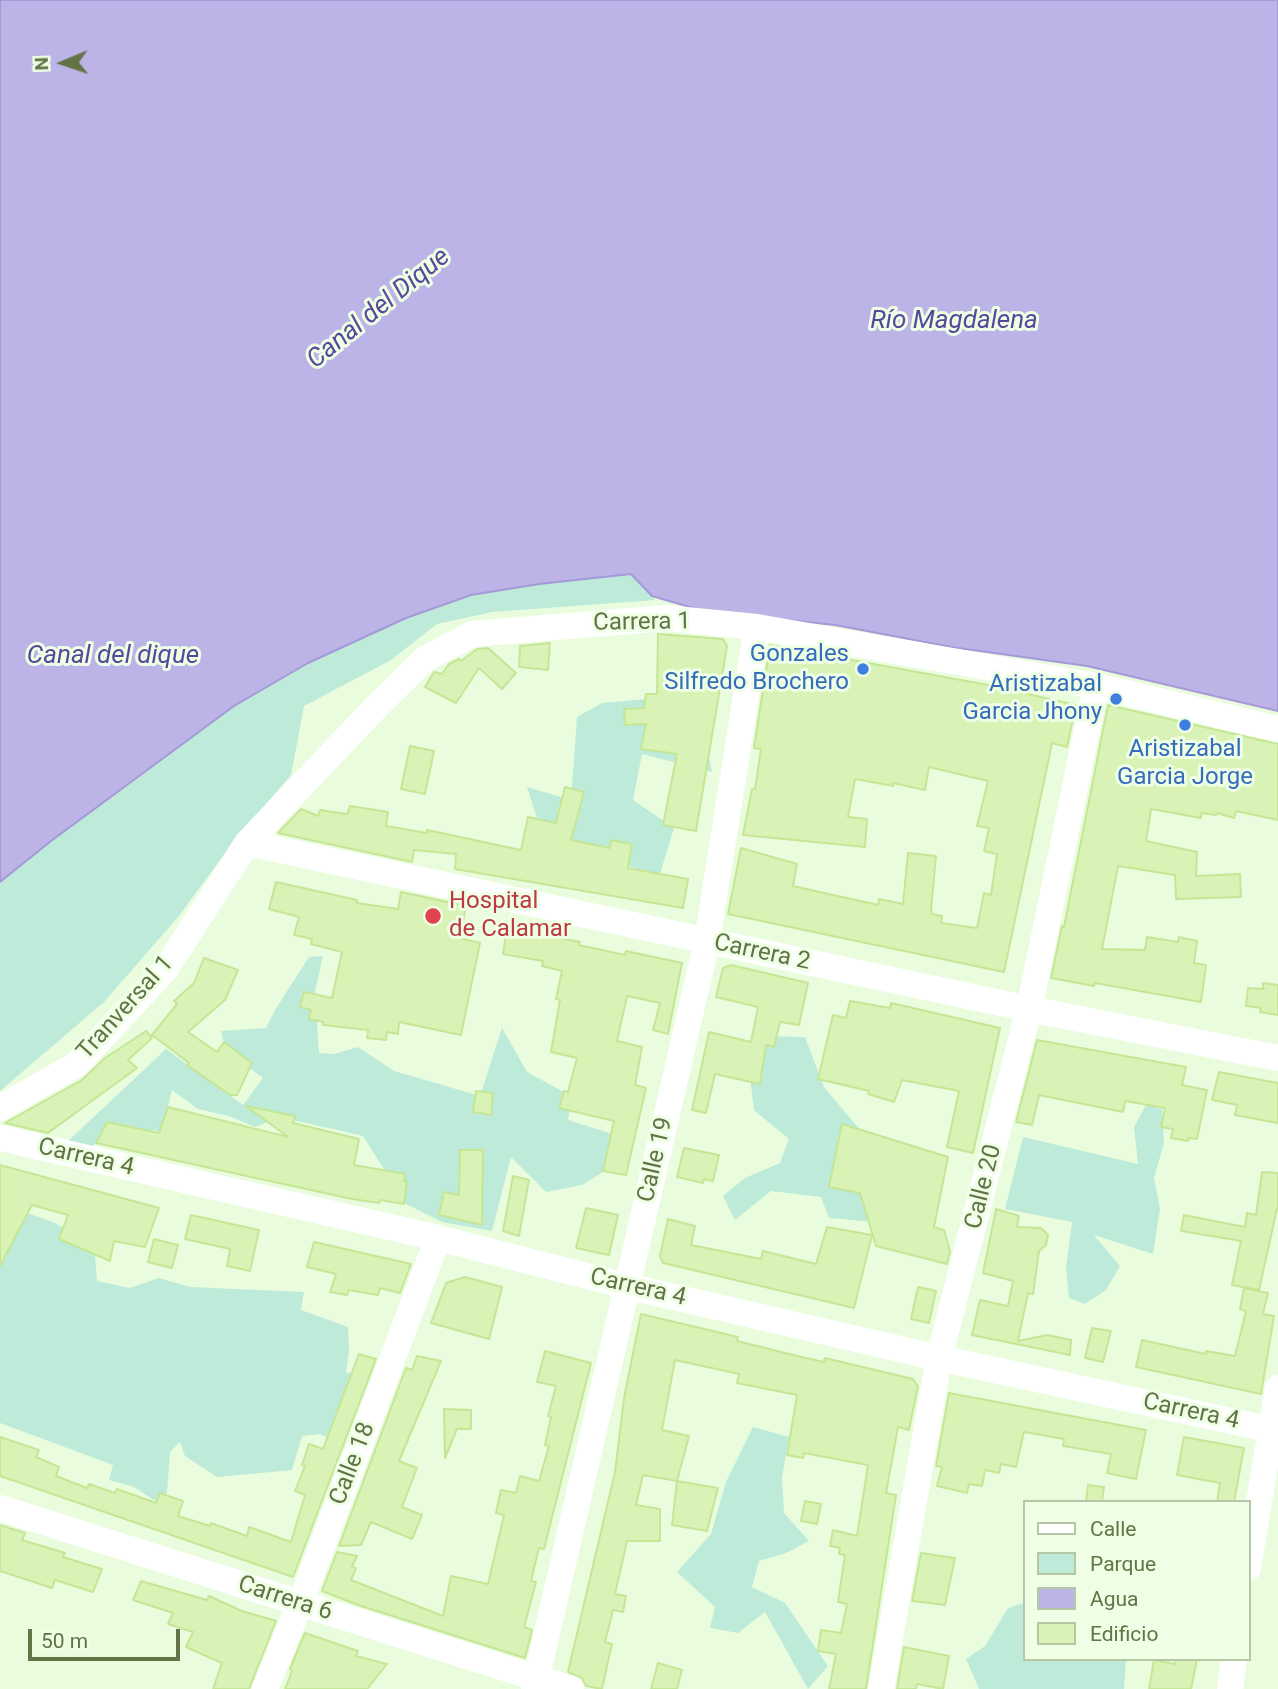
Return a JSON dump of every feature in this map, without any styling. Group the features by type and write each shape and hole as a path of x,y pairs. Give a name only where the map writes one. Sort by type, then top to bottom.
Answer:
{"street":[{"name":"Carrera 1","path":"247,843 425,659 472,634 666,618 757,627 1096,686 1278,729"},
{"name":"Calle 19","path":"535,1684 708,942 757,627"},
{"name":"Calle 20","path":"881,1689 940,1358 1029,1009 1096,686"},
{"name":"Carrera 2","path":"247,843 1029,1009 1278,1058"},
{"name":"Tranversal 1","path":"0,1108 74,1066 157,980 247,843"},
{"name":"Carrera 4","path":"0,1138 438,1238 626,1286 940,1358 1274,1430"},
{"name":"Calle 18","path":"265,1689 300,1604 438,1238"},
{"path":"1250,1557 1274,1430 1278,1388"},
{"name":"Carrera 6","path":"0,1508 300,1604 535,1684 571,1689"},
{"path":"1230,1689 1234,1661"}],"green space":[{"path":"631,574 655,600 492,612 437,624 391,660 304,706 291,775 235,840 178,917 104,1002 0,1091 0,882 51,841 234,706 308,663 406,618 471,595"},
{"path":"669,697 701,713 712,772 642,754 633,800 674,828 659,877 618,862 548,852 527,787 571,800 577,717 602,703"},
{"path":"323,956 315,991 319,1053 334,1054 358,1047 394,1071 480,1096 502,1028 527,1072 571,1096 568,1120 619,1136 613,1166 582,1185 546,1192 511,1157 492,1231 442,1222 406,1204 363,1136 280,1117 255,1127 229,1116 198,1109 172,1090 162,1131 113,1124 90,1149 66,1143 166,1049 243,1105 263,1078 226,1050 221,1031 266,1028 309,957"},
{"path":"766,1036 805,1037 824,1087 862,1132 875,1222 829,1218 821,1197 771,1191 735,1220 723,1196 745,1178 780,1163 789,1139 754,1110 750,1077"},
{"path":"1146,1105 1162,1109 1164,1143 1154,1178 1160,1209 1153,1254 1094,1235 1120,1266 1106,1290 1085,1304 1069,1298 1066,1268 1072,1222 1005,1209 1023,1137 1138,1164 1134,1127"},
{"path":"30,1214 55,1223 86,1241 95,1255 97,1281 130,1288 159,1278 190,1287 304,1292 301,1310 348,1327 349,1352 346,1372 364,1376 355,1397 340,1401 344,1447 320,1434 302,1436 292,1470 217,1477 185,1456 180,1442 170,1452 167,1492 160,1504 134,1487 109,1480 113,1465 0,1423 0,1215"},
{"path":"753,1427 789,1437 782,1478 784,1513 809,1541 786,1553 759,1561 752,1587 785,1603 828,1666 808,1689 765,1612 738,1633 710,1628 715,1607 677,1572 711,1534 726,1482"},
{"path":"1023,1603 1023,1661 1126,1661 1124,1689 979,1689 966,1659 985,1646 1008,1608"}],"water":[{"name":"Río Magdalena","path":"0,0 1278,0 1278,711 1087,666 951,647 835,625 703,611 652,596 631,574 539,584 471,595 406,618 308,663 234,706 51,841 0,882"}],"building":[{"path":"658,634 723,639 727,646 696,831 663,825 677,754 641,749 646,724 625,725 624,709 644,708 646,694 657,694"},
{"path":"550,643 548,670 519,667 520,646"},
{"path":"770,645 988,685 1076,705 1067,747 1052,743 1004,972 728,914 741,848 797,864 793,886 878,905 879,899 903,904 908,853 936,856 931,910 932,914 942,916 941,923 977,928 984,893 991,895 997,854 984,851 989,828 977,826 988,781 929,767 925,790 855,779 848,817 867,819 865,847 743,835 752,789 755,789 761,749 754,748"},
{"path":"488,648 516,673 502,689 479,668 456,703 425,687 434,672 442,674 449,664 459,659 461,661 477,649"},
{"path":"1108,705 1278,744 1278,820 1236,811 1234,818 1217,813 1201,813 1201,818 1151,809 1146,841 1197,852 1196,876 1240,874 1241,897 1176,899 1175,875 1118,866 1102,949 1145,950 1147,937 1178,942 1179,937 1197,941 1194,963 1206,965 1201,1002 1051,978 1062,926 1064,927"},
{"path":"410,746 434,751 425,794 401,789"},
{"path":"565,787 584,792 571,840 610,848 611,840 632,844 628,868 688,879 683,908 455,869 456,854 414,850 412,862 278,833 301,809 318,816 320,810 347,814 350,806 388,812 386,826 427,833 427,830 521,850 528,817 556,823"},
{"path":"276,882 357,900 357,903 398,909 401,892 466,906 460,938 480,943 461,1035 399,1022 398,1034 387,1032 386,1040 367,1038 368,1030 323,1025 323,1022 309,1019 311,1010 300,1007 304,992 332,998 342,952 311,944 312,939 294,935 299,917 269,909"},
{"path":"507,927 580,942 579,945 625,955 626,951 682,963 668,1034 653,1030 660,1003 627,996 617,1041 642,1047 635,1085 646,1088 626,1175 603,1171 614,1121 559,1108 564,1091 568,1092 577,1058 551,1052 560,1000 556,999 562,971 542,966 543,961 503,954"},
{"path":"204,958 238,970 225,1000 188,1032 217,1052 224,1042 252,1063 237,1095 230,1095 187,1065 189,1063 152,1035 177,1004 174,1001 194,983"},
{"path":"731,965 808,983 799,1025 780,1022 774,1047 766,1045 760,1084 715,1074 706,1113 692,1110 709,1032 751,1042 758,1007 716,997 723,968"},
{"path":"1263,983 1278,985 1278,1015 1260,1012 1261,1008 1246,1006 1248,988 1263,989"},
{"path":"850,1001 890,1008 891,1003 1000,1028 973,1153 947,1147 959,1091 902,1080 894,1102 868,1094 869,1091 818,1079 833,1015 846,1018"},
{"path":"146,1031 152,1038 128,1060 137,1068 48,1133 5,1123 82,1080 105,1058"},
{"path":"1037,1040 1186,1067 1182,1085 1207,1090 1197,1139 1189,1138 1188,1141 1171,1138 1173,1129 1161,1127 1165,1108 1125,1101 1123,1112 1039,1095 1032,1125 1016,1122"},
{"path":"1219,1072 1278,1083 1278,1123 1235,1115 1237,1105 1212,1100"},
{"path":"476,1091 493,1093 491,1115 473,1112"},
{"path":"246,1106 295,1116 293,1123 359,1139 354,1165 405,1174 404,1181 407,1181 404,1204 352,1199 96,1143 107,1122 159,1133 168,1107 288,1137"},
{"path":"842,1124 948,1157 934,1227 944,1230 950,1251 947,1264 876,1246 860,1193 829,1187"},
{"path":"684,1148 719,1155 713,1181 704,1179 703,1183 677,1177"},
{"path":"460,1150 483,1150 482,1225 439,1215 444,1192 459,1195"},
{"path":"0,1165 159,1208 145,1247 114,1241 110,1261 59,1239 68,1215 32,1205 0,1266"},
{"path":"1262,1172 1278,1173 1278,1204 1259,1290 1232,1285 1241,1241 1181,1231 1184,1215 1245,1227 1247,1213 1256,1215"},
{"path":"513,1176 529,1180 519,1236 503,1231"},
{"path":"586,1208 618,1215 609,1255 576,1248"},
{"path":"996,1209 1019,1216 1017,1227 1041,1228 1048,1235 1046,1245 1039,1251 1033,1294 1028,1293 1018,1341 1047,1335 1071,1340 1070,1355 972,1335 980,1300 1008,1306 1013,1281 983,1273"},
{"path":"191,1215 259,1230 250,1271 227,1266 230,1249 185,1239"},
{"path":"668,1219 695,1226 691,1245 761,1259 763,1251 816,1264 827,1227 872,1235 854,1308 663,1263 660,1256"},
{"path":"154,1239 178,1245 172,1268 148,1262"},
{"path":"314,1242 411,1264 400,1293 380,1288 378,1295 349,1290 347,1295 330,1292 336,1274 307,1267"},
{"path":"465,1277 502,1287 489,1339 431,1323 446,1283"},
{"path":"918,1287 936,1291 929,1323 911,1319"},
{"path":"1244,1288 1268,1293 1263,1314 1274,1316 1261,1394 1136,1367 1142,1340 1206,1354 1206,1351 1235,1356 1246,1311 1240,1309"},
{"path":"641,1314 738,1337 737,1341 797,1356 824,1362 825,1358 913,1379 918,1386 909,1430 898,1427 886,1493 896,1495 866,1689 829,1689 836,1654 818,1651 821,1630 841,1633 847,1604 838,1602 845,1555 839,1554 840,1548 830,1546 833,1530 857,1536 868,1465 804,1453 803,1458 787,1455 797,1395 737,1383 739,1374 675,1360 662,1430 689,1436 677,1481 643,1475 636,1505 660,1509 660,1541 627,1541 615,1594 626,1596 623,1612 613,1610 605,1642 612,1644 602,1689 586,1686 582,1678 568,1672 615,1472 624,1398"},
{"path":"1092,1328 1111,1331 1103,1362 1085,1358"},
{"path":"545,1351 591,1363 544,1549 539,1548 531,1581 536,1582 524,1627 532,1630 525,1658 322,1591 337,1552 357,1556 352,1567 356,1568 351,1580 443,1616 451,1576 488,1584 504,1515 496,1513 501,1490 516,1493 520,1476 539,1481 549,1446 545,1445 551,1417 548,1416 556,1386 537,1382"},
{"path":"359,1354 376,1359 293,1577 0,1476 0,1437 39,1450 36,1457 59,1467 56,1476 87,1488 89,1484 115,1493 117,1489 156,1503 160,1493 183,1501 178,1516 210,1526 211,1523 247,1536 249,1527 291,1542 305,1495 295,1491 305,1466 302,1465 309,1444 323,1449"},
{"path":"417,1356 441,1361 399,1461 417,1468 402,1507 422,1515 412,1539 371,1522 361,1545 339,1546 406,1368 412,1370"},
{"path":"949,1393 1146,1430 1136,1479 1107,1473 1111,1454 1063,1446 1064,1439 1024,1432 1016,1467 1001,1464 999,1473 985,1470 982,1486 969,1484 967,1493 937,1486 942,1467 936,1466"},
{"path":"444,1409 471,1410 471,1429 457,1429 445,1458"},
{"path":"1184,1437 1244,1448 1234,1500 1217,1500 1220,1483 1177,1475"},
{"path":"677,1481 718,1488 707,1531 672,1525"},
{"path":"1088,1485 1104,1487 1102,1500 1086,1500"},
{"path":"805,1501 821,1504 817,1524 801,1521"},
{"path":"0,1525 25,1533 22,1540 65,1553 63,1557 102,1569 93,1592 55,1580 52,1588 0,1571"},
{"path":"921,1553 955,1558 945,1605 912,1601"},
{"path":"141,1581 207,1600 209,1596 242,1611 276,1621 249,1689 213,1689 222,1663 186,1647 193,1632 168,1624 173,1613 133,1600"},
{"path":"305,1633 358,1651 356,1656 387,1664 367,1689 285,1689"},
{"path":"904,1647 949,1656 943,1689 917,1684 916,1689 897,1689"},
{"path":"1154,1661 1175,1664 1176,1661 1197,1661 1191,1689 1149,1689"},
{"path":"658,1663 682,1670 677,1689 651,1689"}],"place":[{"name":"Gonzales Silfredo Brochero","path":"863,669"},
{"name":"Aristizabal Garcia Jhony","path":"1116,699"},
{"name":"Aristizabal Garcia Jorge","path":"1185,725"},
{"name":"Hospital de Calamar","path":"433,916"}],"water label":[{"name":"Canal del Dique","path":"379,309"},
{"name":"Canal del dique","path":"113,656"}]}
